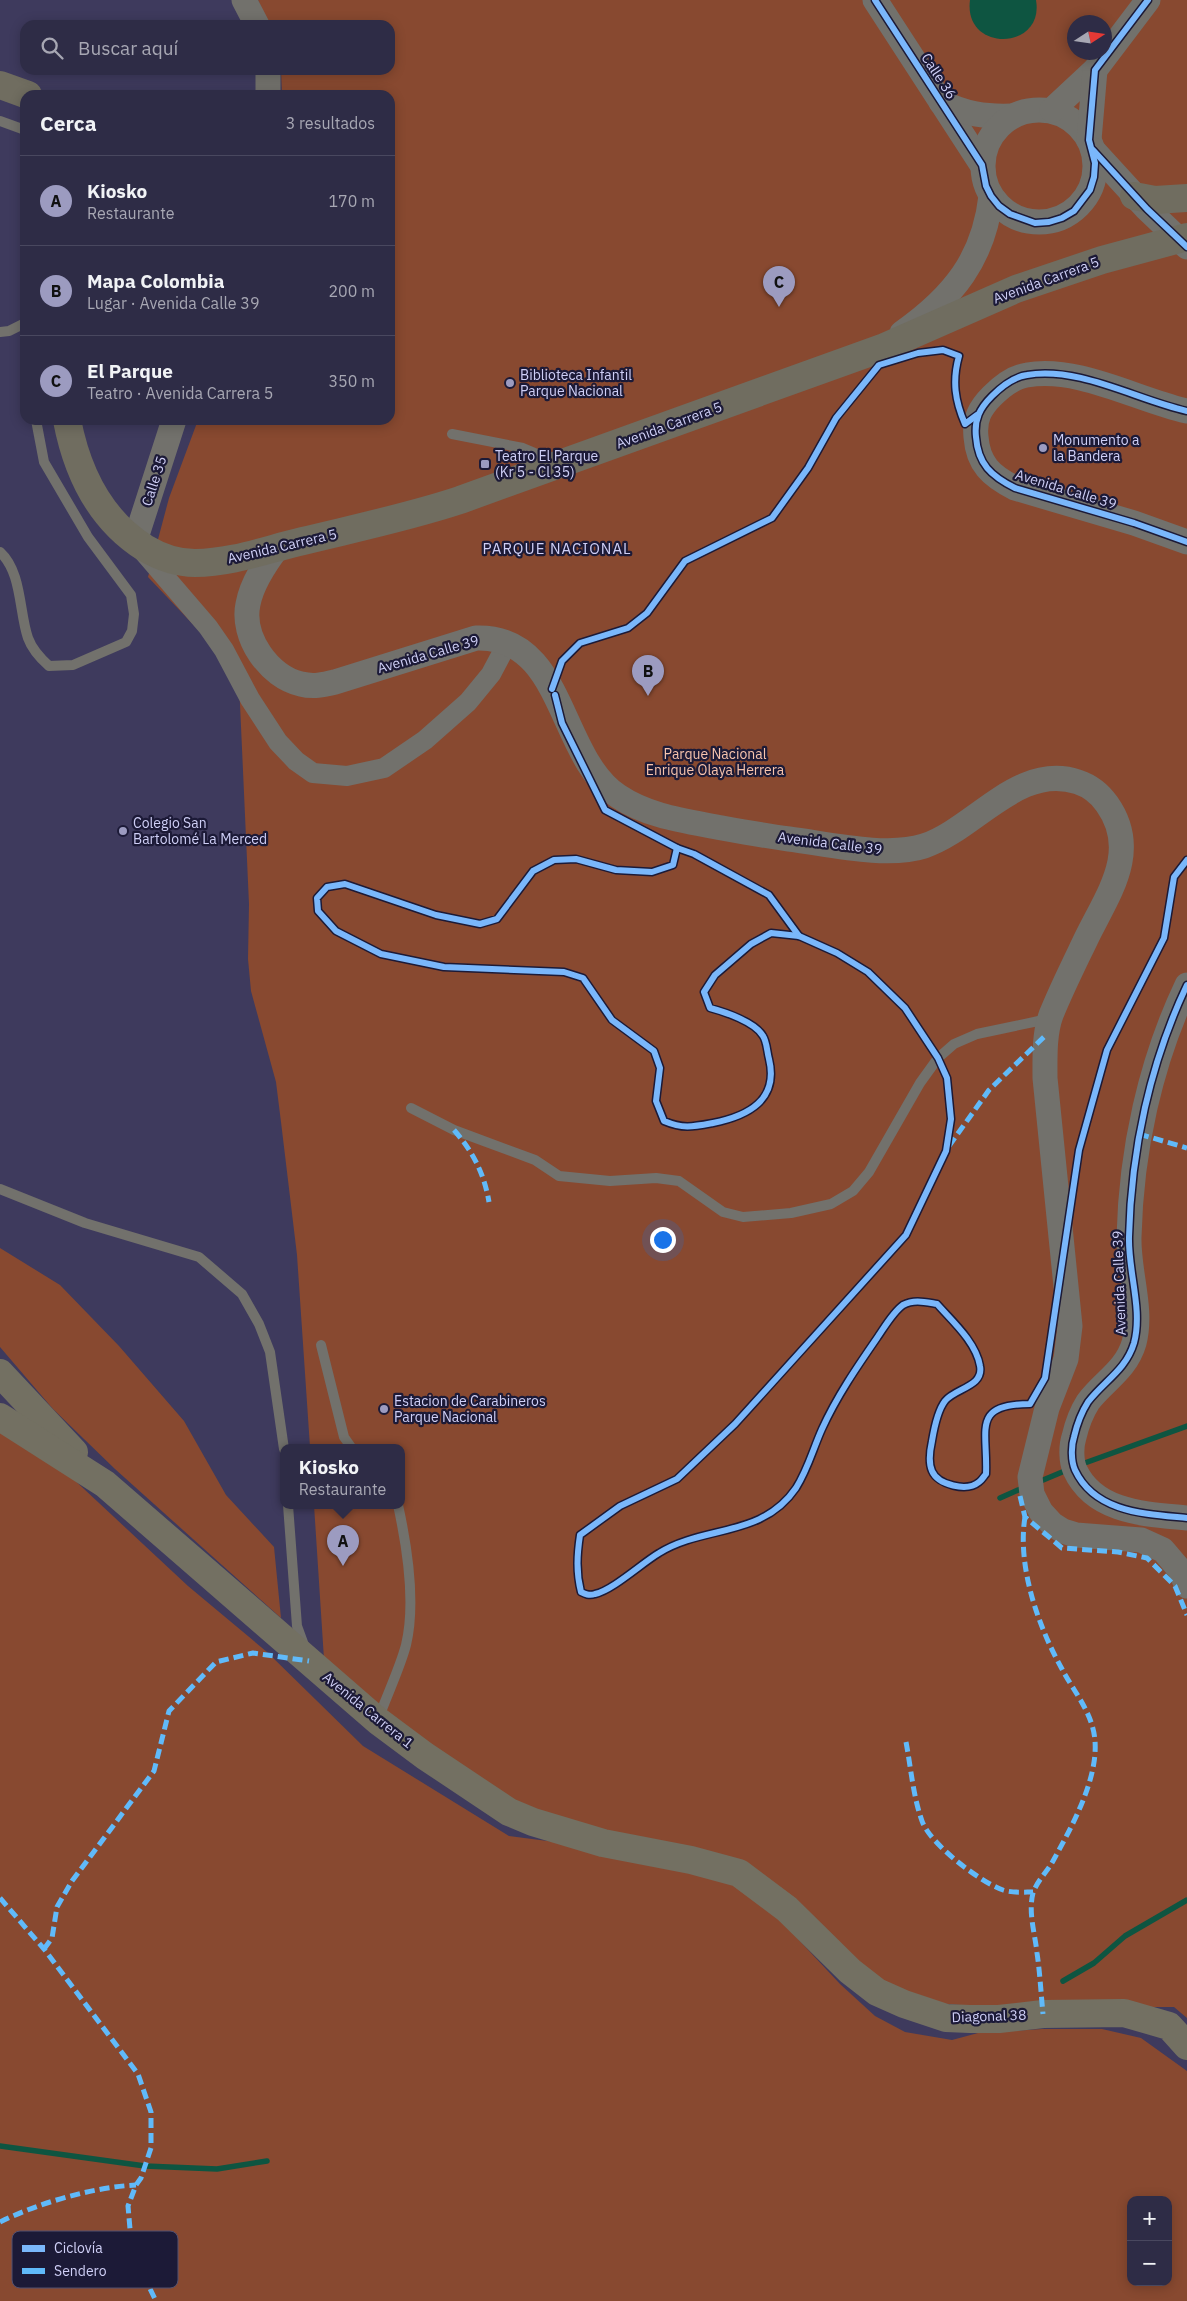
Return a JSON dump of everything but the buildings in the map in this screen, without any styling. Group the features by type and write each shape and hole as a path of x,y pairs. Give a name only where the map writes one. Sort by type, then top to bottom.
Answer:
{"main road":[{"path":"0,85 20,92"},
{"path":"1134,196 1155,200 1187,198"},
{"name":"Avenida Carrera 5","path":"68,425 72,444 92,494 121,531 135,542 156,554 176,561 194,563 236,558 421,512 561,464 882,348 1016,288 1138,250 1187,237"},
{"path":"0,1373 105,1484"},
{"name":"Avenida Carrera 1","path":"0,1417 105,1484 378,1721 425,1756 509,1812 533,1822 603,1843 691,1860 739,1873 787,1909"},
{"name":"Diagonal 38","path":"787,1909 850,1971 876,1992 939,2016 970,2019 1043,2014 1124,2013 1168,2026 1187,2046"}],"street":[{"path":"244,0 254,20"},
{"name":"Calle 36","path":"875,0 982,166"},
{"path":"1052,110 1095,70 1148,0"},
{"path":"1095,70 1091,145 1095,163 1090,190 1074,211 1062,218 1036,223 1022,220 999,206 991,196 986,186 982,166 987,142 994,132 1012,116 1031,110 1052,110 1074,121 1091,145 1134,196 1187,247"},
{"name":"Calle 36","path":"941,102 970,114 986,117 1012,116"},
{"path":"882,348 925,317 968,269 985,229 991,196"},
{"name":"Avenida Calle 39","path":"1187,411 1077,378 1048,373 1026,375 1008,382 984,404 977,415 975,429 981,461 997,479 1015,488 1134,523 1187,542"},
{"name":"Calle 35","path":"135,542 172,425"},
{"path":"135,542 208,627 224,650 250,699 278,742 296,761 313,773 347,776 384,768 425,740 468,702 491,674 508,642"},
{"name":"Avenida Calle 39","path":"278,547 254,585 247,605 247,622 251,637 264,659 278,674 290,680 316,686 335,682 476,638 494,637 508,642 517,647 536,665 552,689 579,746 599,778 616,795 641,809 667,818 776,837 882,851 922,847 952,833 1013,791 1038,781 1071,780 1085,785 1107,803 1116,818 1122,848 1116,883 1086,939 1050,1018 1045,1055 1044,1078 1070,1326 1066,1359 1047,1408 1031,1486 1041,1512 1052,1524 1063,1531 1076,1535 1141,1540 1163,1550 1180,1570 1187,1586"},
{"name":"Avenida Calle 39","path":"1187,985 1151,1081 1139,1134 1130,1211 1129,1241 1136,1316 1134,1341 1122,1368 1089,1402 1079,1419 1072,1445 1074,1468 1086,1487 1098,1498 1113,1506 1142,1513 1187,1518"}],"lane":[{"path":"0,121 20,128"},
{"path":"0,332 9,331 20,326"},
{"path":"0,552 16,581 28,638 37,655 49,666 74,665 126,642 132,630 134,614 131,595 88,537 44,462 37,425"},
{"path":"452,434 523,448 561,464"},
{"path":"410,1108 454,1130 535,1160 559,1176 610,1181 656,1178 679,1181 723,1212 743,1217 791,1213 831,1204 853,1191 869,1172 920,1083 938,1058 954,1044 977,1034 1050,1018"},
{"path":"0,1189 85,1223 199,1257 242,1294 259,1324 270,1352 283,1444"},
{"path":"320,1345 344,1437 349,1444"},
{"path":"288,1509 297,1626 309,1661"},
{"path":"378,1721 406,1644 410,1605 405,1537 399,1509"}],"green space":[{"name":"Parque Nacional Enrique Olaya Herrera","path":"258,0 1187,0 1187,2018 1174,2007 986,2007 923,2002 873,1978 793,1902 522,1813 430,1758 324,1659 314,1509 405,1509 405,1444 310,1444 297,1255 276,1082 251,991 248,959 249,904 239,682 206,638 148,577 169,498 196,425 395,425 395,90 282,90 281,75 395,75 395,20 267,20"},
{"path":"0,1248 60,1285 119,1346 184,1421 226,1495 274,1547 281,1618 115,1469 53,1409 0,1347"},
{"path":"0,1426 54,1461 188,1586 267,1652 363,1746 509,1836 555,1842 728,1878 784,1910 797,1938 840,1984 875,2016 905,2032 952,2040 978,2033 1042,2029 1102,2029 1141,2038 1187,2071 1187,2301 0,2301"}],"shaded area":[{"path":"970,0 1036,0 1035,17 1028,29 1017,36 1004,39 990,37 979,30 971,17"}],"waterway":[{"path":"1082,1464 1187,1426"},
{"path":"1036,1483 1067,1470"},
{"path":"1000,1498 1025,1487"},
{"path":"1063,1981 1094,1963 1125,1936 1187,1900"},
{"path":"0,2146 145,2166 217,2169 267,2161"}],"marked path":[{"path":"949,1146 989,1090 1047,1034"},
{"path":"454,1130 467,1146 477,1163 489,1202"},
{"path":"1139,1134 1187,1148"},
{"path":"1020,1496 1025,1517 1062,1548 1118,1552 1147,1558 1175,1586 1187,1615"},
{"path":"1025,1517 1024,1555 1027,1575 1038,1615 1053,1652 1087,1712 1094,1731 1095,1741 1092,1772 1082,1803 1068,1834 1033,1893 1032,1916 1043,2014"},
{"path":"44,1949 52,1938 57,1907 72,1881 154,1771 169,1711 216,1662 253,1653 309,1661"},
{"path":"906,1742 919,1811 922,1821 935,1840 969,1871 993,1886 1010,1892 1033,1892"},
{"path":"0,1898 44,1949 138,2074 151,2112 151,2148 141,2178 136,2185 128,2206 130,2231"},
{"path":"0,2222 31,2208 66,2197 102,2189 136,2185"},
{"path":"150,2288 156,2301"}],"cycle path":[{"path":"875,0 982,165 986,186 991,196 999,206 1010,214 1035,223 1049,222 1062,218 1074,211 1090,190 1094,177 1095,163 1089,140 1095,70 1148,0"},
{"path":"1093,150 1147,209 1187,247"},
{"path":"552,689 562,661 580,643 628,628 647,613 685,561 772,518 808,468 836,418 879,365 918,353 943,350 959,356 955,382 959,407 965,424 977,415"},
{"path":"1187,411 1067,375 1027,375 1008,383 988,400 979,414 976,425 977,446 983,462 999,479 1015,488 1134,523 1187,542"},
{"path":"555,695 562,723 605,810 677,848 694,854 769,895 799,936"},
{"path":"677,848 673,865 652,872 616,870 576,859 554,860 533,871 497,919 480,924 436,915 345,884 327,887 317,898 318,911 336,931 381,954 444,967 564,972 583,978 612,1020 654,1051 660,1068 656,1101 664,1121 671,1124 693,1126 726,1120 749,1110 758,1104 765,1095 771,1073 763,1036 747,1022 710,1008 704,992 715,975 751,944 771,933 799,936 837,953 868,972 905,1008 938,1058 947,1078 951,1119 946,1151 906,1235 735,1424 677,1479 620,1506 580,1535 578,1577 581,1592 589,1595 602,1592 652,1557 676,1544 750,1523 767,1515 782,1504 800,1481 828,1417 848,1382 892,1316 907,1303 937,1304 963,1332 978,1357 980,1366 978,1378 945,1401 940,1409 934,1431 930,1460 935,1476 953,1486 974,1485 982,1479 986,1474 985,1433 987,1422 991,1415 999,1409 1011,1405 1030,1404 1045,1378 1079,1150 1107,1050 1164,938 1174,877 1187,860"},
{"path":"1187,985 1174,1015 1153,1076 1138,1140 1129,1237 1137,1317 1134,1343 1126,1361 1088,1402 1081,1414 1073,1441 1072,1454 1075,1470 1084,1484 1095,1495 1108,1503 1123,1509 1187,1518"}],"place":[{"name":"El Parque","path":"779,307"},
{"name":"Biblioteca Infantil Parque Nacional","path":"510,383"},
{"name":"Monumento a la Bandera","path":"1043,448"},
{"name":"Teatro El Parque (Kr 5 - Cl 35)","path":"485,464"},
{"name":"Mapa Colombia","path":"648,696"},
{"name":"Colegio San Bartolomé La Merced","path":"123,831"},
{"name":"Estacion de Carabineros Parque Nacional","path":"384,1409"},
{"name":"Kiosko","path":"343,1566"}],"district":[{"name":"PARQUE NACIONAL","path":"557,548"}]}
